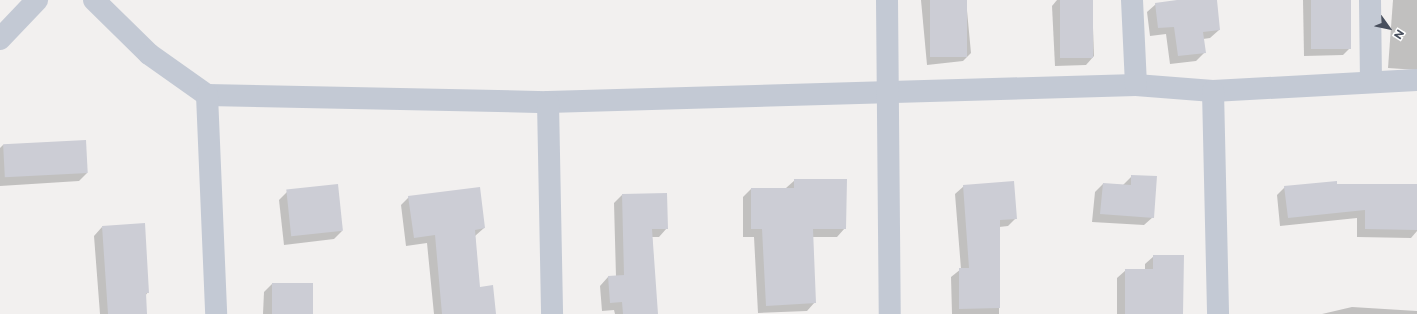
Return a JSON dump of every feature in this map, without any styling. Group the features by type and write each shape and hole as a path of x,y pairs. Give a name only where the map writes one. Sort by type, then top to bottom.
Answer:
{"street":[{"path":"0,39 37,0"},
{"path":"94,0 149,54 207,95 548,102 888,90 1136,85 1213,91 1371,81 1417,80"},
{"path":"886,0 890,314"},
{"path":"1132,0 1136,85"},
{"path":"1370,0 1371,81"},
{"path":"1213,91 1218,314"},
{"path":"207,95 216,314"},
{"path":"548,102 552,314"}],"building":[{"path":"930,0 967,0 967,57 930,57"},
{"path":"1060,0 1093,0 1093,58 1060,58"},
{"path":"1177,0 1217,0 1220,30 1203,32 1206,53 1178,56 1174,27 1158,28 1155,3"},
{"path":"1311,0 1351,0 1351,49 1311,49"},
{"path":"86,140 88,173 5,177 3,144"},
{"path":"1131,175 1157,176 1154,218 1100,214 1103,183 1131,185"},
{"path":"794,179 847,179 846,229 813,229 816,303 766,306 762,229 751,229 751,188 794,188"},
{"path":"1014,181 1017,219 1000,220 1000,308 959,309 959,268 969,268 963,185"},
{"path":"1337,181 1337,184 1417,184 1417,230 1365,229 1365,210 1288,218 1284,186"},
{"path":"338,184 343,231 291,236 286,189"},
{"path":"480,187 485,228 475,230 480,287 493,285 496,314 442,314 435,235 414,238 408,196"},
{"path":"667,193 668,229 652,229 658,314 623,314 622,302 610,303 608,276 624,275 622,194"},
{"path":"145,223 149,293 146,293 147,314 108,314 102,226"},
{"path":"1153,255 1184,255 1183,314 1125,314 1125,269 1153,269"},
{"path":"272,283 313,283 313,314 272,314"}]}
